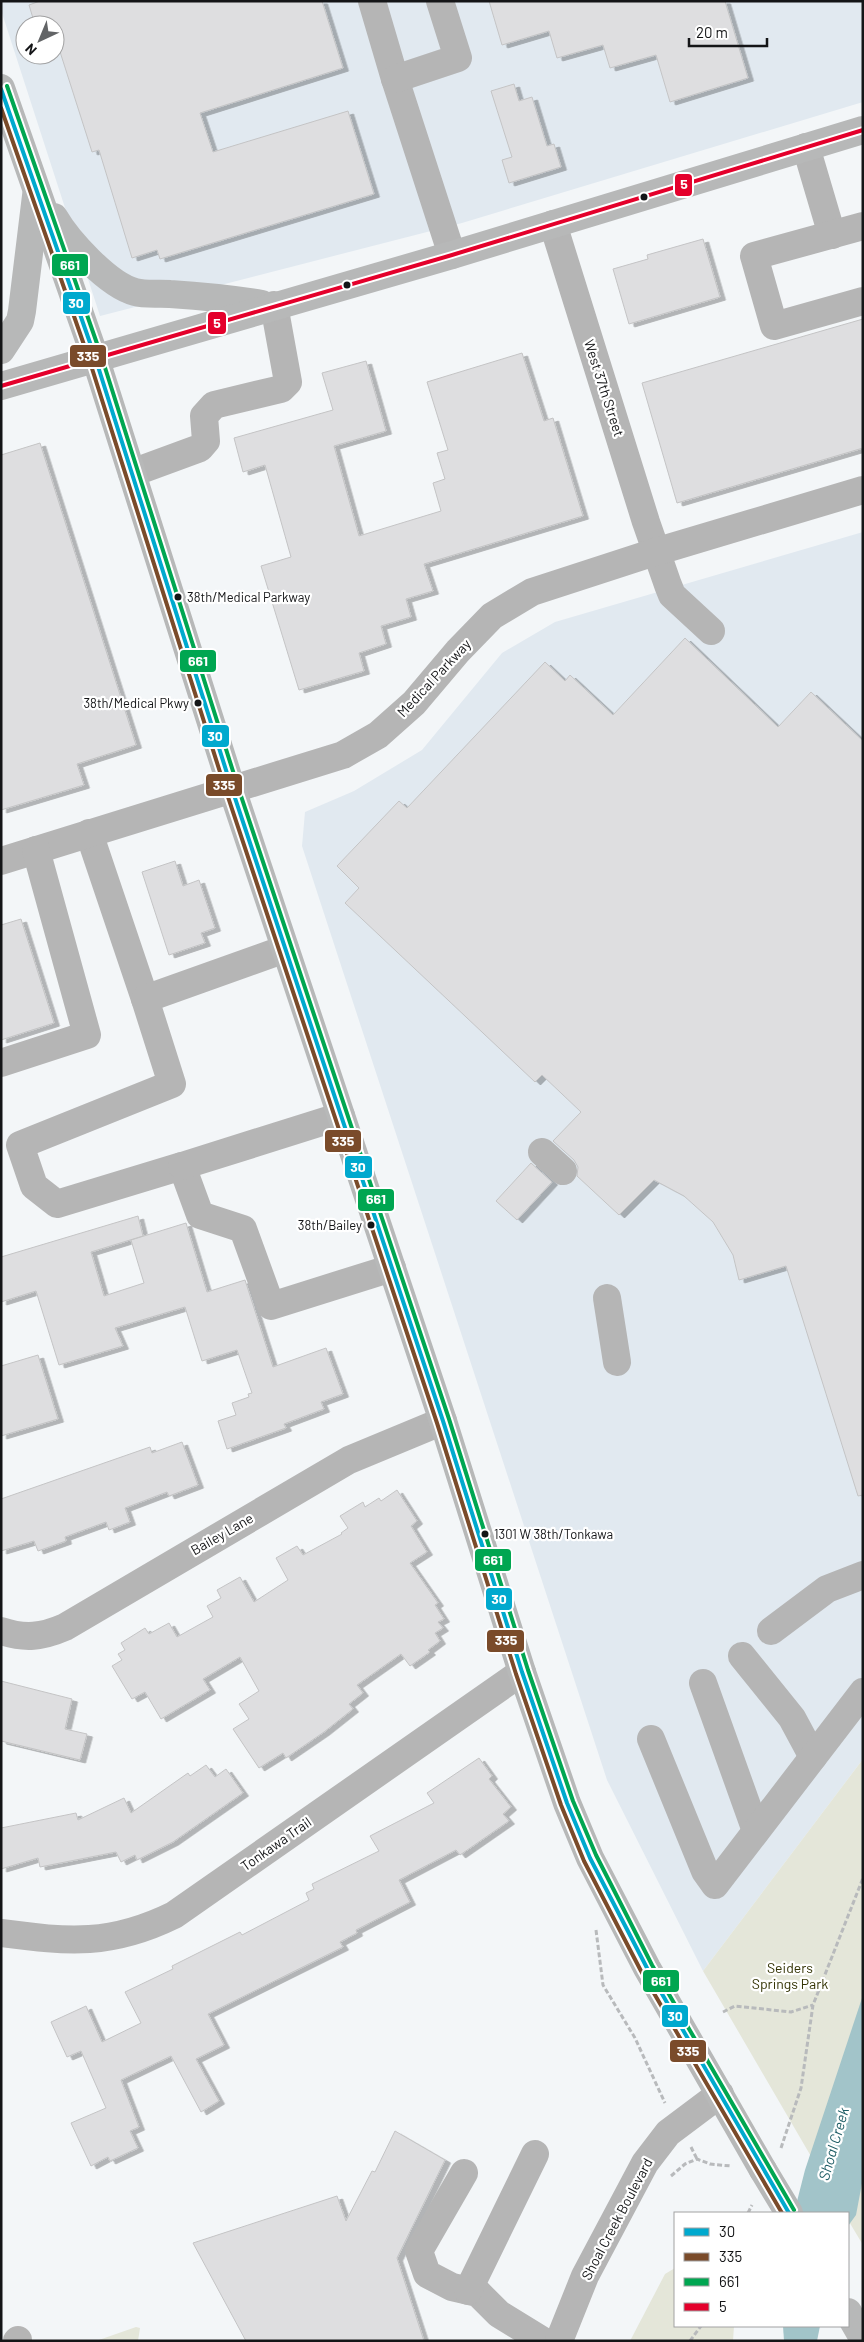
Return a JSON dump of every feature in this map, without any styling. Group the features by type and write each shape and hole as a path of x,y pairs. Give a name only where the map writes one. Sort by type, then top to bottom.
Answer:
{"main road":[{"path":"1,88 95,357 232,789 443,1421 522,1672 567,1804 590,1858 647,1968 720,2094 770,2163 789,2212"},
{"path":"1,386 274,305 452,255 863,130"},
{"path":"37,190 60,227 92,262 115,281 129,289 136,292 168,293 274,305"},
{"path":"1,350 16,330 22,311 37,190"},
{"path":"849,2314 863,2338"}],"street":[{"path":"372,1 395,80 452,255"},
{"path":"395,80 458,58 440,1"},
{"path":"806,147 832,235"},
{"name":"West 37th Street","path":"553,224 655,552 672,595 711,632"},
{"path":"863,226 754,256 774,326 863,301"},
{"path":"132,473 200,448 206,441 204,416 214,406 281,389 288,382 274,305"},
{"name":"Medical Parkway","path":"1,861 342,755 378,735 414,703 458,651 492,616 532,592 655,552 863,490"},
{"path":"89,833 172,1084 20,1145 34,1186 57,1204 341,1116"},
{"path":"1,1062 87,1035 36,850"},
{"path":"145,999 285,949"},
{"path":"542,1152 563,1171"},
{"path":"182,1166 200,1215 243,1229 271,1306 392,1268"},
{"path":"607,1298 617,1362"},
{"name":"Bailey Lane","path":"1,1631 28,1638 47,1635 65,1627 349,1460 443,1421"},
{"path":"771,1631 827,1589 863,1575"},
{"path":"742,1656 792,1718 813,1757"},
{"name":"Tonkawa Trail","path":"1,1933 70,1940 112,1938 150,1927 174,1915 522,1672"},
{"path":"703,1683 756,1831"},
{"path":"651,1739 705,1871 715,1885 863,1692"},
{"name":"Shoal Creek Boulevard","path":"560,2341 585,2276 645,2163 668,2133 720,2094"},
{"path":"468,2291 535,2154"},
{"path":"464,2173 420,2251 427,2274 452,2287 478,2294 499,2314 543,2341"}],"path":[{"path":"689,2144 697,2159 710,2164 770,2163 801,2088 813,2005 863,1878"},
{"path":"596,1924 603,1985 635,2038 665,2103"},
{"path":"723,2012 735,2006 791,2012 813,2005"},
{"path":"667,2182 685,2164 697,2159"},
{"path":"748,2212 756,2197"},
{"path":"690,2341 699,2327"}],"shaded area":[{"path":"1,1 863,1 863,102 462,223 100,316 19,65 65,65 65,15 15,15 15,53 1,10"},
{"path":"863,532 863,1759 703,1971 607,1780 302,846 305,812 354,791 422,750 502,653 555,622"}],"green space":[{"name":"Seiders Springs Park","path":"863,1759 863,2245 849,2222 849,2212 843,2212 703,1971"},
{"path":"674,2269 674,2327 734,2327 733,2341 630,2341 665,2274"},
{"path":"136,2327 140,2328 138,2341 96,2341"}],"water":[{"name":"Shoal Creek","path":"863,1995 863,2178 856,2215 849,2225 849,2212 794,2212 805,2170"},
{"path":"783,2327 820,2327 817,2341 784,2341"}],"building":[{"path":"40,1 322,1 343,68 200,113 213,152 348,111 374,194 160,259 157,250 132,258 99,150 92,152 64,65 65,15 32,15 29,5"},
{"path":"489,1 725,1 748,78 670,102 656,55 610,68 603,45 557,58 549,31 502,45"},
{"path":"514,84 519,101 532,97 547,146 554,144 561,167 509,183 502,160 512,157 491,91"},
{"path":"703,239 720,297 629,324 613,269 648,259 647,255"},
{"path":"863,319 863,448 677,503 642,383"},
{"path":"522,353 544,421 553,418 583,516 424,564 433,591 406,599 411,617 381,626 386,644 359,653 364,671 299,690 261,566 291,557 265,465 243,472 234,438 333,410 322,373 366,361 386,431 334,446 359,536 441,511 433,483 445,479 437,453 448,450 427,382"},
{"path":"40,443 136,745 77,764 84,785 1,810 1,455"},
{"path":"685,638 778,727 811,692 863,741 863,1495 858,1496 786,1266 739,1280 733,1255 713,1222 684,1196 654,1180 619,1215 577,1176 578,1167 574,1160 553,1141 581,1112 542,1075 535,1082 345,903 359,888 337,866 399,801 407,808 545,662 565,681 570,675 613,715"},
{"path":"175,861 183,886 199,880 215,928 201,933 205,943 169,955 142,872"},
{"path":"21,919 54,1023 1,1040 1,925"},
{"path":"531,1163 552,1182 517,1220 496,1201"},
{"path":"138,1216 143,1236 91,1252 104,1296 144,1283 131,1240 186,1223 207,1292 245,1280 273,1367 326,1348 343,1394 321,1402 324,1409 284,1424 286,1428 227,1449 218,1421 236,1415 232,1403 249,1397 248,1394 252,1393 237,1350 202,1361 185,1307 115,1328 123,1346 59,1365 36,1291 1,1302 1,1257"},
{"path":"38,1355 58,1419 1,1436 1,1366"},
{"path":"182,1442 198,1485 169,1496 167,1492 125,1508 130,1522 109,1530 106,1522 65,1537 66,1541 38,1551 34,1541 1,1551 1,1499 150,1447 152,1453"},
{"path":"397,1490 417,1521 411,1526 427,1552 410,1563 438,1603 435,1605 444,1619 438,1622 443,1628 435,1633 440,1641 428,1650 430,1652 410,1666 401,1654 357,1685 363,1693 349,1704 353,1709 286,1758 283,1753 259,1768 233,1729 249,1719 239,1704 259,1691 240,1657 203,1679 210,1690 161,1719 145,1692 132,1699 112,1666 122,1660 118,1654 125,1650 121,1643 145,1628 149,1634 169,1623 177,1637 213,1617 207,1606 221,1598 217,1590 240,1577 254,1602 288,1580 276,1558 297,1546 303,1555 342,1534 348,1528 340,1516 363,1502 365,1507 379,1498 381,1501"},
{"path":"1,1681 72,1699 65,1729 87,1734 80,1760 1,1741"},
{"path":"479,1758 492,1776 489,1779 511,1807 503,1814 509,1821 460,1855 456,1850 399,1880 410,1902 356,1930 357,1933 340,1942 343,1947 208,2014 224,2045 196,2059 219,2101 201,2112 171,2056 121,2080 139,2127 130,2131 138,2148 110,2161 108,2157 91,2166 71,2123 106,2108 81,2051 67,2057 51,2022 86,2006 102,2042 141,2023 125,1992 173,1969 172,1966 240,1932 242,1935 309,1900 306,1893 314,1889 312,1884 379,1851 370,1836 434,1803 427,1793"},
{"path":"206,1765 215,1777 226,1769 243,1793 173,1842 137,1860 135,1855 121,1862 116,1852 40,1867 38,1858 1,1869 1,1828 76,1813 78,1820 124,1798 131,1813 188,1773 190,1776"},
{"path":"395,2131 445,2160 397,2258 424,2341 246,2341 193,2243 337,2196 346,2221 372,2171 375,2172"}],"transit line":[{"name":"661","path":"7,86 101,355 238,787 449,1419 528,1670 573,1801 596,1855 652,1965 794,2210"},
{"name":"30","path":"1,89 95,357 232,789 443,1421 522,1672 567,1803 590,1858 647,1968 788,2212"},
{"name":"335","path":"1,108 89,359 226,791 437,1423 516,1674 561,1805 584,1861 641,1971 781,2212"},
{"name":"5","path":"1,386 452,255 863,130"}],"place":[{"name":"38th/Medical Parkway","path":"178,597"},
{"name":"38th/Medical Pkwy","path":"198,703"},
{"name":"38th/Bailey","path":"371,1225"},
{"name":"1301 W 38th/Tonkawa","path":"485,1534"}]}
